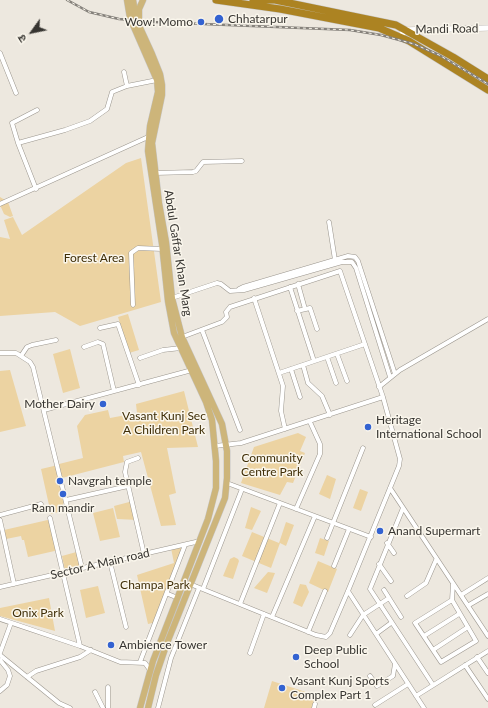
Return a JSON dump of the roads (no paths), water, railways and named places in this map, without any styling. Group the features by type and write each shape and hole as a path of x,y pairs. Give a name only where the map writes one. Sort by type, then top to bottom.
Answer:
{"highway":[{"path":"216,0 276,9 380,28 400,36 457,70 488,92"},
{"path":"253,0 279,1 396,25 454,57 488,79"}],"main road":[{"name":"Abdul Gaffar Khan Marg","path":"127,0 130,18 157,80 158,92 148,137 148,151 152,190 174,332 222,424 226,445 227,483 225,498 163,656 148,708"},
{"name":"Abdul Gaffar Khan Marg","path":"133,0 136,19 160,74 162,85 162,95 152,143 155,173 166,242 172,298 182,336 208,408 215,446 216,479 214,497 201,541 150,670 140,708"},
{"path":"139,25 139,9 143,0"}],"street":[{"path":"276,9 279,1"},
{"name":"Mandi Road","path":"406,30 488,28"},
{"path":"400,36 406,30"},
{"path":"0,53 16,93"},
{"path":"124,72 127,86"},
{"path":"18,143 65,130 90,121 107,109 111,93 127,86 157,80"},
{"path":"36,189 12,123 37,110"},
{"path":"0,204 148,137"},
{"path":"155,173 194,172 203,162 242,161"},
{"path":"329,222 335,260"},
{"path":"133,305 131,253 138,248 162,249"},
{"path":"172,298 217,284 221,284 230,291 239,289 350,256 358,261 394,374"},
{"path":"239,289 244,290 342,262 352,262 356,268 390,378"},
{"path":"182,336 226,320 227,309 230,307 341,271 383,397 400,459 371,537 328,635 322,637 308,632 190,584"},
{"path":"298,284 305,309"},
{"path":"290,287 314,361"},
{"path":"254,298 284,389 281,409 285,429"},
{"path":"297,312 310,308 317,329"},
{"path":"379,387 394,374 488,319"},
{"path":"100,328 118,324 139,385"},
{"path":"202,330 240,430"},
{"path":"21,356 27,347 56,340"},
{"path":"84,347 98,342 103,344 114,391"},
{"path":"279,373 365,344"},
{"path":"140,358 163,350 181,348"},
{"path":"0,354 12,353 21,356 33,367 82,568"},
{"path":"337,354 347,381"},
{"path":"327,357 336,383"},
{"path":"303,365 308,383 322,396 330,415"},
{"path":"291,369 300,397"},
{"path":"44,410 194,370"},
{"path":"215,446 241,443 310,422 383,397"},
{"path":"296,509 320,454 320,444 310,422"},
{"path":"327,538 363,448"},
{"path":"138,458 125,464 128,486 144,554"},
{"path":"227,483 371,537"},
{"path":"66,500 128,486"},
{"path":"390,488 436,560 469,605 488,636"},
{"path":"158,708 171,658 242,489"},
{"path":"240,604 280,503"},
{"path":"0,515 41,504"},
{"path":"403,508 387,543 370,589 433,685"},
{"path":"272,617 315,516"},
{"path":"50,518 80,646"},
{"path":"0,520 14,584"},
{"path":"334,566 349,529"},
{"name":"Sector A Main road","path":"0,587 201,541"},
{"path":"387,543 394,553"},
{"path":"140,662 185,545"},
{"path":"407,596 426,583 436,560"},
{"path":"110,562 126,627"},
{"path":"379,564 391,581"},
{"path":"461,595 488,578"},
{"path":"452,600 416,622 442,662 476,642 452,600 453,584"},
{"path":"384,590 401,617"},
{"path":"308,632 325,591"},
{"path":"348,592 424,708"},
{"path":"168,594 178,598"},
{"path":"469,605 488,594"},
{"path":"350,635 363,615 389,598"},
{"path":"250,653 264,614"},
{"path":"424,636 460,614"},
{"path":"0,620 80,646 120,662 140,662 146,664 150,670"},
{"path":"11,623 0,654 64,707 70,708"},
{"path":"376,634 391,623"},
{"path":"433,650 468,627"},
{"path":"27,677 36,671 80,657 91,650"},
{"path":"416,696 488,651"},
{"path":"163,656 171,658"},
{"path":"477,658 488,673"},
{"path":"0,660 8,670 10,676 7,685 0,691"},
{"path":"370,676 377,686 393,676 395,663"},
{"path":"465,665 488,699"},
{"path":"375,705 408,684"},
{"path":"108,687 108,708"},
{"path":"95,692 103,708"}],"railway":[{"path":"67,0 89,12 119,19 154,22 350,30 381,35 414,44 439,55 488,84"}],"place":[{"name":"Chhatarpur","path":"219,19"},
{"name":"Wow! Momo","path":"201,22"},
{"name":"Mother Dairy","path":"103,404"},
{"name":"Heritage International School","path":"368,427"},
{"name":"Navgrah temple","path":"60,481"},
{"name":"Ram mandir","path":"63,494"},
{"name":"Anand Supermart","path":"380,531"},
{"name":"Ambience Tower","path":"111,645"},
{"name":"Deep Public School","path":"296,657"},
{"name":"Vasant Kunj Sports Complex Part 1","path":"282,688"}],"park label":[{"name":"Forest Area","path":"94,258"},
{"name":"Vasant Kunj Sec A Children Park","path":"164,423"},
{"name":"Community Centre Park","path":"272,465"},
{"name":"Champa Park","path":"155,585"},
{"name":"Onix Park","path":"38,613"}]}
